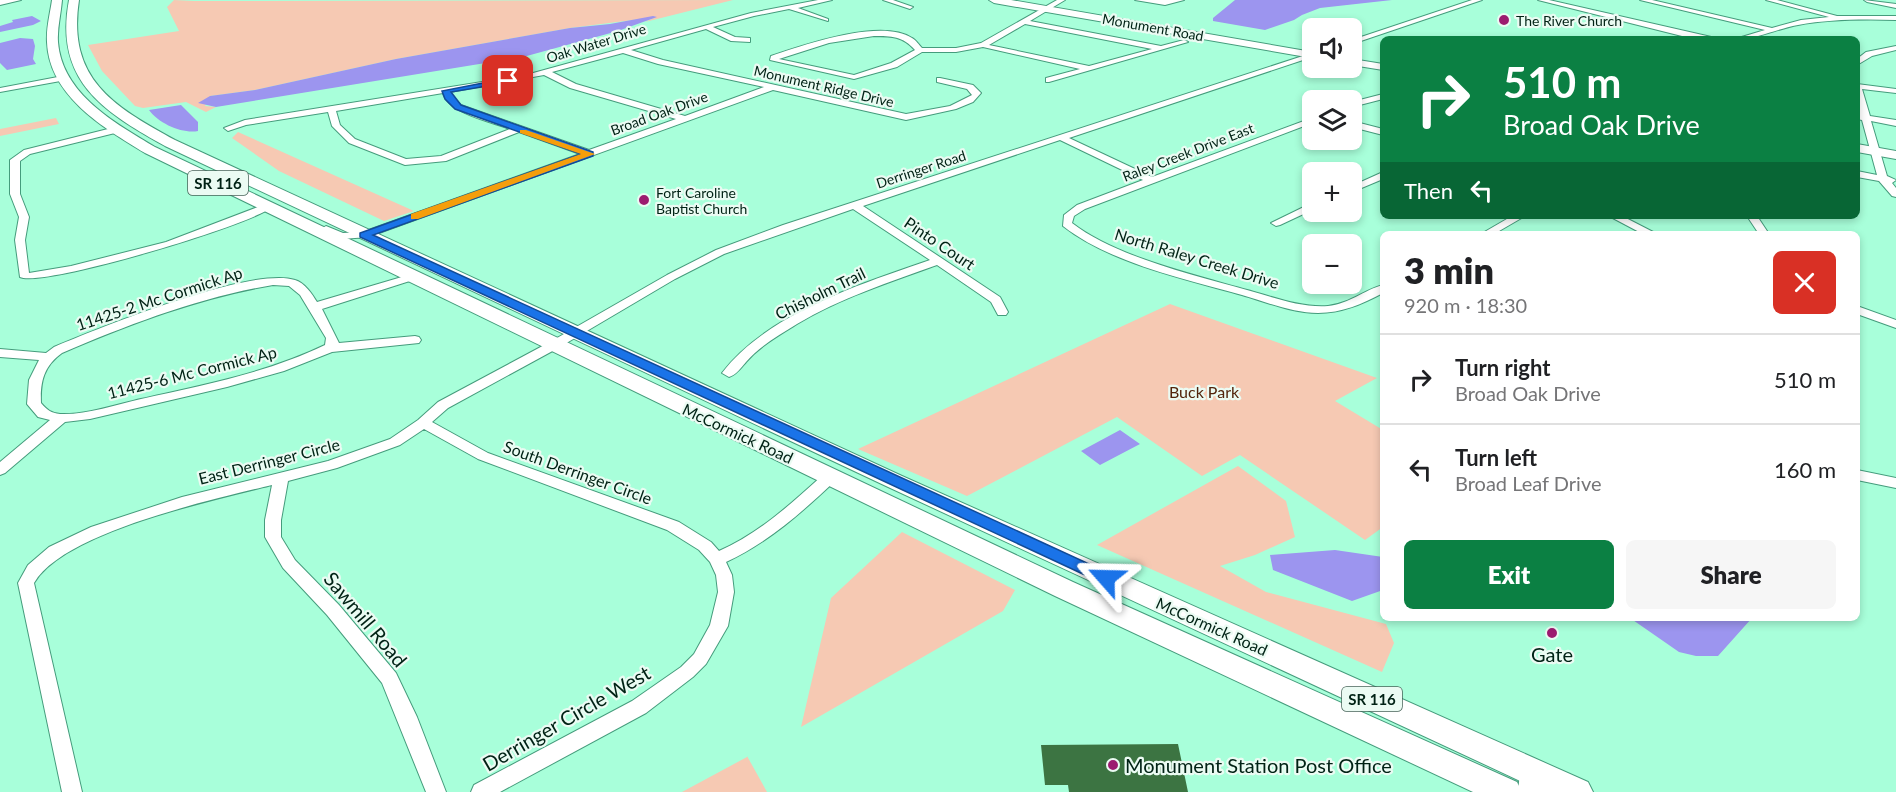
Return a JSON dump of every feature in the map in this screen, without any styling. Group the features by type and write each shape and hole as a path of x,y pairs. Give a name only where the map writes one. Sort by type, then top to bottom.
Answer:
{"main road":[{"path":"0,2 16,0"},
{"name":"McCormick Road","path":"57,0 52,35 55,60 63,78 91,110 117,117 364,235 1146,596 1534,782 1573,791"},
{"name":"McCormick Road","path":"74,0 70,37 74,55 88,82 117,117 150,150 1064,589 1506,792"},
{"name":"Monument Road","path":"994,0 1054,4 1302,45"},
{"name":"Monument Road","path":"1034,0 1302,53"},
{"path":"52,35 59,39 61,53 74,55"},
{"path":"1362,56 1380,59"},
{"path":"55,60 67,62 77,77 88,82"},
{"path":"1362,64 1380,67"},
{"path":"91,110 117,117"},
{"path":"1860,140 1896,155"},
{"path":"1860,148 1896,145"},
{"path":"1064,589 1090,585 1146,596"}],"street":[{"name":"Oak Water Drive","path":"228,128 245,123 547,73 706,27 829,0"},
{"path":"886,0 910,7"},
{"path":"1138,0 1165,3 1181,0"},
{"path":"1362,39 1479,0"},
{"path":"1541,0 1693,36"},
{"path":"1643,0 1773,30"},
{"path":"1769,0 1842,18"},
{"path":"1867,0 1896,6"},
{"path":"920,50 915,42 888,34 856,35 819,41 774,58 774,60 854,77 894,65 920,50 956,50 983,45 1054,4"},
{"path":"789,7 826,20"},
{"path":"1758,36 1798,23 1842,18 1896,18"},
{"path":"1025,22 1161,48"},
{"path":"706,27 734,39 747,40"},
{"path":"1049,80 1184,42"},
{"path":"983,45 1086,68"},
{"path":"1860,61 1869,54 1896,48"},
{"name":"Monument Ridge Drive","path":"623,50 661,62 770,88 906,117 943,110 973,100 976,96 977,93 970,87 940,80"},
{"name":"Derringer Road","path":"520,364 671,277 720,252 855,205 1302,58"},
{"path":"547,73 573,86 686,119"},
{"path":"0,90 63,78"},
{"path":"1860,86 1896,91"},
{"name":"Broad Oak Drive","path":"286,216 310,222 342,236 364,235 770,88"},
{"path":"446,91 448,98 458,107 590,154"},
{"path":"1362,102 1380,97"},
{"path":"332,109 336,126 352,141 397,160 418,163 443,159 517,129"},
{"path":"117,117 22,152 15,167 15,194 24,216 20,240 21,264 24,275 33,282 170,244 267,207"},
{"path":"1861,117 1896,123"},
{"path":"1861,117 1874,146 1883,179 1896,194"},
{"name":"Raley Creek Drive East","path":"1073,211 1302,124"},
{"path":"1362,127 1380,131"},
{"path":"1060,137 1151,180"},
{"path":"1860,175 1896,181"},
{"path":"1362,184 1380,176"},
{"name":"Pinto Court","path":"855,205 996,300 1002,312"},
{"path":"1276,222 1302,210"},
{"name":"North Raley Creek Drive","path":"1073,211 1069,215 1067,224 1069,227 1114,252 1293,305 1315,309 1337,309 1347,307 1380,290"},
{"path":"1492,231 1514,219"},
{"path":"1620,219 1646,231"},
{"name":"Chisholm Trail","path":"729,373 741,356 809,314 858,291 938,261"},
{"path":"328,348 333,343 332,338 313,304 407,275"},
{"name":"11425-2 Mc Cormick Ap","path":"48,357 82,340 222,292 258,283 279,281 295,284 313,304"},
{"path":"1860,311 1896,324"},
{"name":"11425-6 Mc Cormick Ap","path":"61,418 123,408 222,384 308,358 328,348 415,340"},
{"path":"0,353 48,357"},
{"path":"48,357 37,369 34,377 34,404 43,414 61,418"},
{"name":"East Derringer Circle","path":"72,792 26,583 34,569 55,550 88,535 182,502 332,465 395,442 423,423 443,405 520,364"},
{"path":"0,470 61,418"},
{"name":"South Derringer Circle","path":"423,423 483,456 673,526 705,546 717,559"},
{"path":"1860,476 1896,483"},
{"path":"717,559 756,541 775,527 830,477"},
{"name":"Sawmill Road","path":"281,478 273,520 273,537 290,564 333,610 389,678 436,792"},
{"name":"Derringer Circle West","path":"481,792 639,707 687,672 700,659 719,626 724,610 724,575 717,559"}],"green space":[{"path":"174,0 733,0 645,22 656,17 570,28 396,59 255,90 210,96 205,106 216,107 206,112 186,102 143,108 135,106 102,71 88,45 179,31 167,7"},
{"path":"56,118 59,124 0,136 0,129"},
{"path":"238,132 414,211 384,221 279,171 232,138"},
{"name":"Buck Park","path":"1170,304 1377,378 1335,401 1380,428 1380,529 1365,540 1240,455 1202,476 1117,417 967,496 858,449"},
{"path":"1238,466 1286,501 1295,537 1255,555 1220,566 1266,592 1386,624 1394,643 1382,672 1097,545"},
{"path":"902,532 1015,590 1003,611 801,727 831,598"},
{"path":"747,757 767,792 682,792"}],"shaded area":[{"path":"1235,0 1392,0 1320,8 1265,30 1213,21 1213,18"},
{"path":"32,16 41,21 0,32 0,26 13,22 12,20"},
{"path":"657,17 618,31 523,57 216,107 198,103 210,96 255,90 396,59 570,28"},
{"path":"20,38 33,39 35,46 33,59 36,64 7,70 0,63 0,43"},
{"path":"181,105 198,122 198,131 185,131 172,127 159,120 149,110"},
{"path":"1120,430 1140,444 1100,465 1081,451"},
{"path":"1335,550 1380,557 1380,591 1352,601 1273,570 1270,555"},
{"path":"1634,621 1749,621 1718,656 1696,656 1679,652"}],"building":[{"name":"Monument Station Post Office","path":"1178,744 1188,792 1069,792 1068,785 1045,785 1041,745"}],"slow traffic":[{"path":"415,216 590,154 523,131"}],"place":[{"name":"The River Church","path":"1504,20"},
{"name":"Fort Caroline Baptist Church","path":"644,200"},
{"name":"Gate","path":"1552,633"},
{"name":"Monument Station Post Office","path":"1113,765"}],"route":[{"path":"508,81 446,91 448,98 458,107 590,154 364,235 1106,578"}]}
